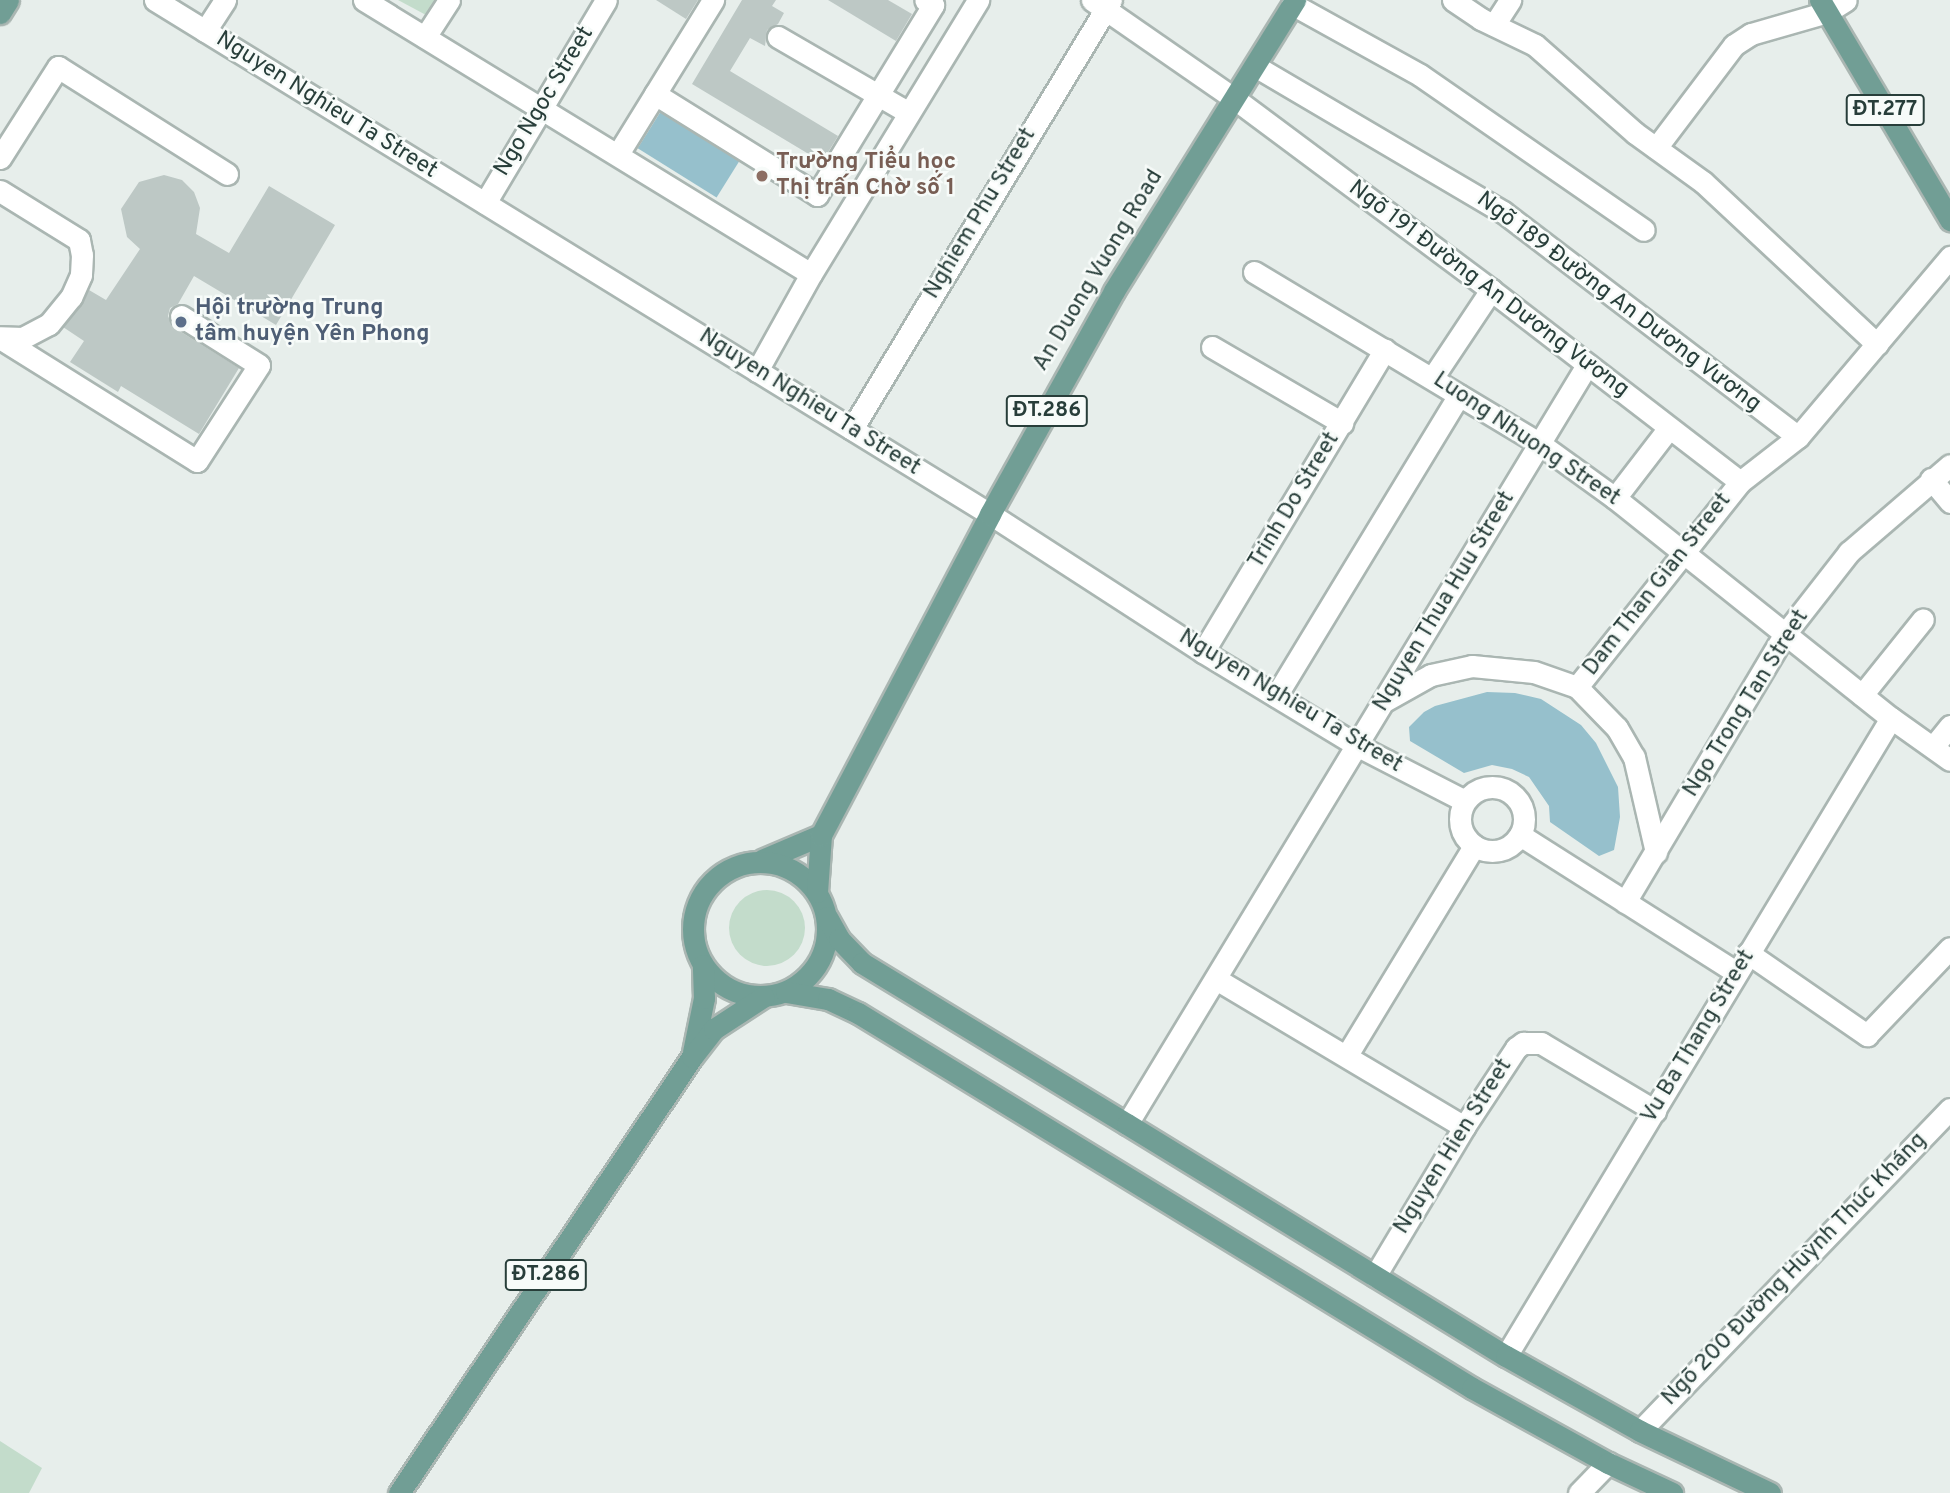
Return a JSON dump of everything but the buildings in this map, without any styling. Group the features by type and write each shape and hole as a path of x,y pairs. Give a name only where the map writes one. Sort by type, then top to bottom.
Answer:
{"main road":[{"path":"0,13 8,0"},
{"name":"An Duong Vuong Road","path":"817,892 821,835 990,514 1114,291 1294,2"},
{"name":"ĐT.277","path":"1823,6 1950,220"},
{"name":"ĐT.286","path":"757,861 792,868 817,892 827,917 827,937 823,954 814,970 786,992 763,997 740,994 719,983 703,965 694,944 693,920 700,897 715,879 734,866 757,861 821,835"},
{"path":"827,917 839,939 862,963 1127,1125 1506,1356 1640,1431 1770,1493"},
{"name":"ĐT.286","path":"692,1057 704,998 703,965"},
{"path":"786,992 828,999 858,1013 1472,1388 1608,1462 1672,1493"},
{"name":"ĐT.286","path":"399,1493 692,1057 713,1030 763,997"}],"street":[{"name":"Nguyen Nghieu Ta Street","path":"155,0 990,514 1203,652 1358,746 1465,801"},
{"path":"205,31 225,0"},
{"path":"425,37 449,0"},
{"name":"Ngo Ngoc Street","path":"485,203 606,0"},
{"path":"618,154 713,0"},
{"path":"655,94 817,195 933,5 925,0"},
{"path":"757,371 811,274 978,0"},
{"path":"1453,0 1494,25 1535,45 1656,148 1703,182 1877,344"},
{"path":"1494,25 1510,0"},
{"path":"1656,148 1734,45 1751,34 1823,6 1846,0"},
{"path":"374,2 425,37 811,274"},
{"path":"1294,2 1420,75 1644,230"},
{"name":"Ngõ 191 Đường An Dương Vương","path":"1103,3 1491,290 1740,482"},
{"name":"Nghiem Phu Street","path":"852,429 1103,3"},
{"path":"778,37 909,113"},
{"name":"Ngõ 189 Đường An Dương Vương","path":"1255,66 1503,212 1798,437"},
{"path":"0,158 58,67 227,174"},
{"path":"0,191 79,240 82,255 81,275 71,297 49,324 23,338 0,338"},
{"name":"Dam Than Gian Street","path":"1577,687 1740,482 1798,437 1950,257"},
{"name":"Luong Nhuong Street","path":"1254,272 1433,377 1540,444 1615,498 1891,718 1942,754"},
{"path":"1433,377 1491,290"},
{"path":"0,338 197,461 259,365 181,316"},
{"path":"1212,347 1342,423"},
{"name":"Trinh Do Street","path":"1203,652 1385,349"},
{"name":"Nguyen Thua Huu Street","path":"1127,1125 1587,365"},
{"path":"1276,696 1459,394"},
{"path":"1615,498 1668,428"},
{"name":"Ngo Trong Tan Street","path":"1625,902 1786,634 1849,552 1950,465"},
{"path":"1931,479 1950,502"},
{"path":"1862,695 1923,619"},
{"path":"1386,700 1431,675 1472,666 1534,672 1577,687 1617,728 1634,757 1656,852"},
{"name":"Vu Ba Thang Street","path":"1506,1356 1891,718"},
{"path":"1942,754 1950,726"},
{"path":"1500,788 1509,792 1521,806 1524,816 1520,835 1508,847 1499,850 1474,846 1460,825 1465,801 1480,789 1500,788"},
{"path":"1520,835 1736,972"},
{"path":"1347,1055 1474,846"},
{"path":"1748,953 1867,1035 1950,948"},
{"path":"1216,979 1464,1127"},
{"name":"Nguyen Hien Street","path":"1375,1276 1464,1127 1516,1048 1531,1041 1541,1043 1655,1111"},
{"name":"Ngõ 200 Đường Huỳnh Thúc Kháng","path":"1640,1431 1950,1109"},
{"path":"1579,1493 1608,1462"}],"green space":[{"path":"398,0 440,0 426,15"},
{"path":"767,890 782,893 794,901 802,913 805,928 802,943 794,955 782,963 767,966 752,963 740,955 732,943 729,928 732,913 740,901 752,893"},
{"path":"0,1441 42,1468 29,1493 0,1493"}],"water":[{"path":"661,111 740,160 717,198 638,148"},
{"path":"1487,692 1515,693 1541,699 1581,725 1596,743 1618,787 1620,817 1614,850 1599,856 1550,822 1549,806 1529,777 1512,769 1492,765 1464,773 1410,741 1409,727 1424,712 1435,706"}],"place":[{"name":"Trường Tiểu học Thị trấn Chờ số 1","path":"762,176"},
{"name":"Hội trường Trung tâm huyện Yên Phong","path":"181,322"}]}
